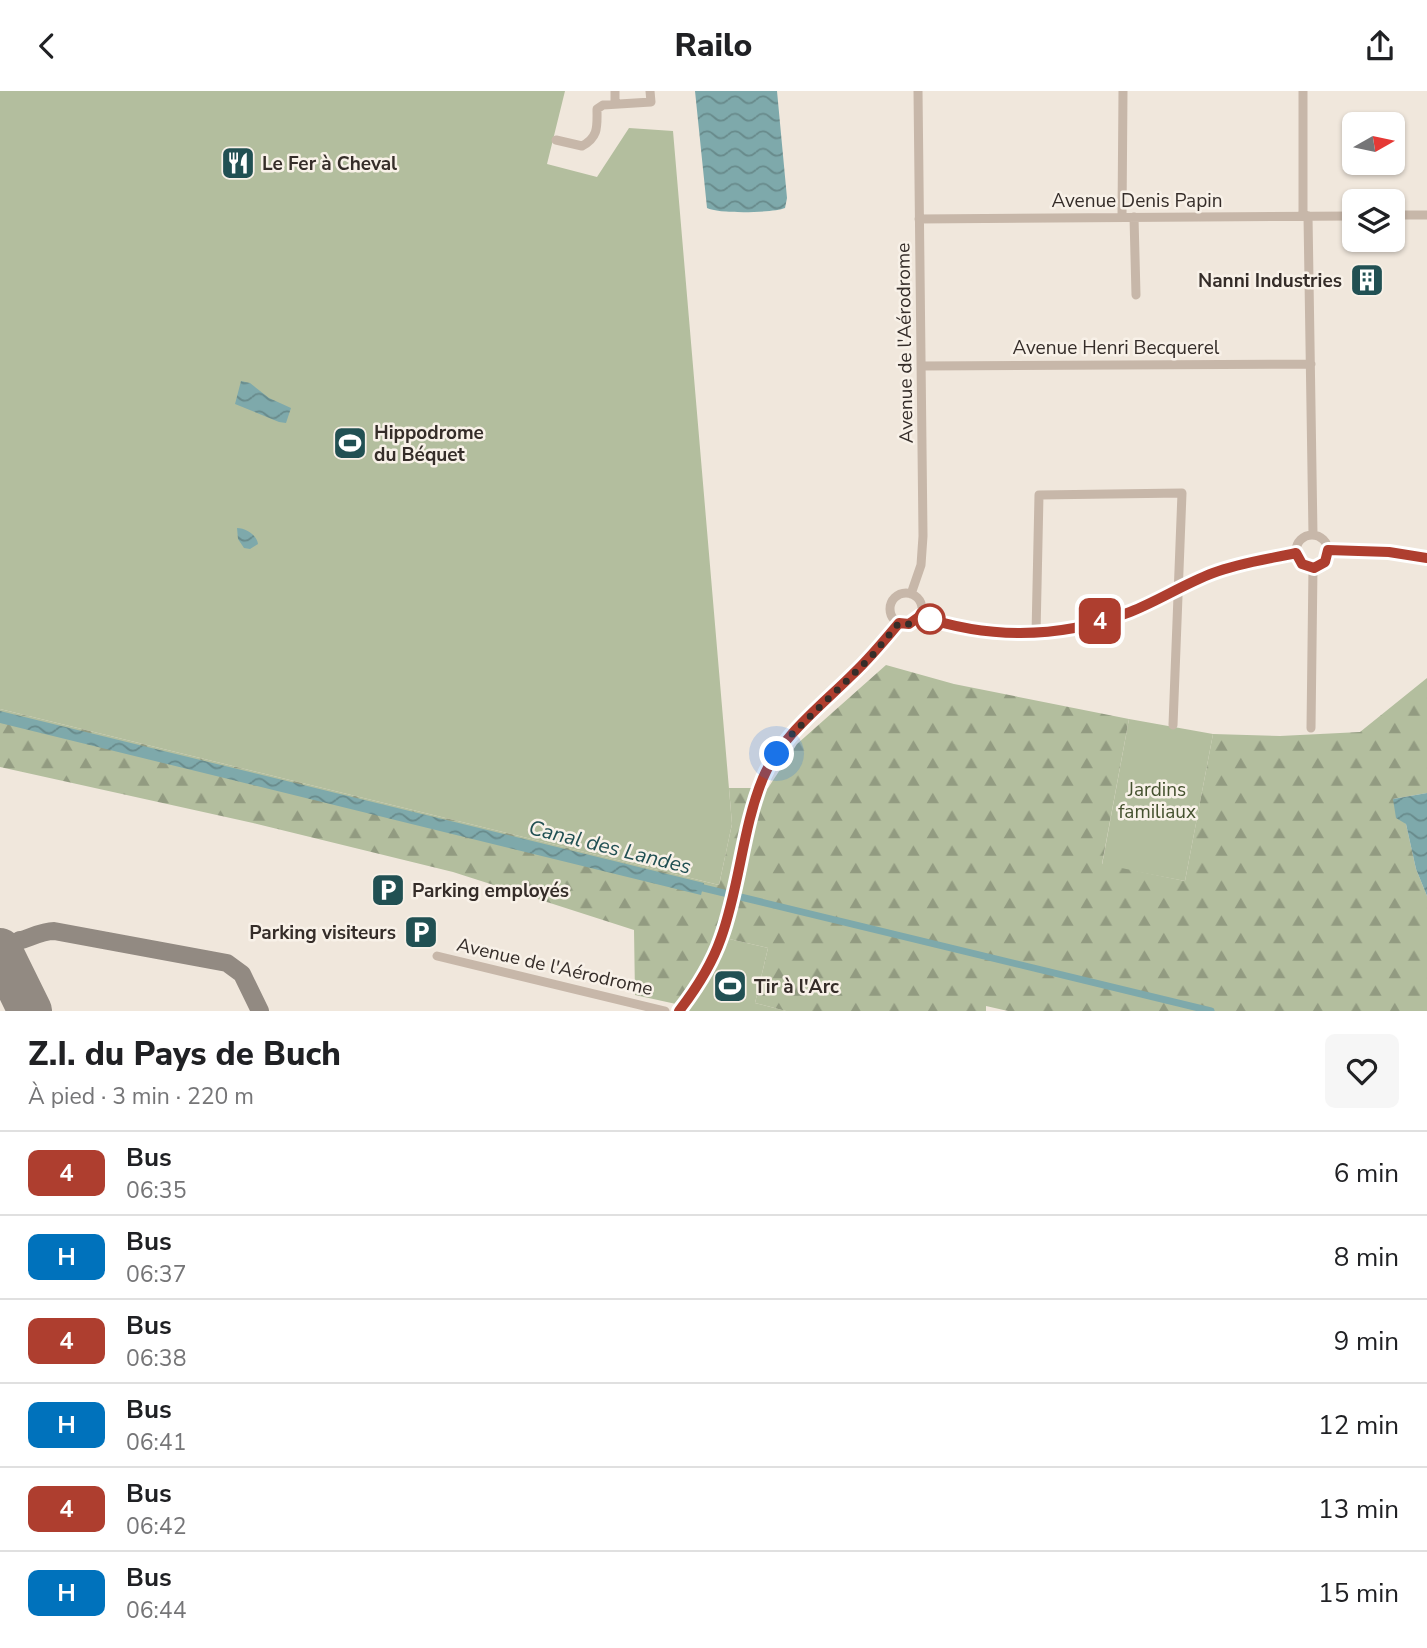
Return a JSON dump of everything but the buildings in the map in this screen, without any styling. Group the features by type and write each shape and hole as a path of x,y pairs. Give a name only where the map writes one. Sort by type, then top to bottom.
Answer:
{"street":[{"path":"615,91 615,104"},
{"path":"556,140 582,146 590,142 597,133 597,109 603,105 651,101 650,91"},
{"name":"Avenue de l'Aérodrome","path":"911,594 921,565 923,536 918,91"},
{"path":"1122,217 1123,91"},
{"path":"1303,91 1311,364 1312,535"},
{"path":"1405,215 1427,215"},
{"name":"Avenue Denis Papin","path":"919,219 1342,216"},
{"path":"1134,217 1136,295"},
{"name":"Avenue Henri Becquerel","path":"921,366 1311,364"},
{"path":"1036,634 1039,495 1182,493 1173,725"},
{"path":"1312,535 1325,541 1328,550 1325,562 1313,567 1302,564 1296,553 1299,542 1312,535"},
{"path":"1328,550 1389,552 1427,558"},
{"path":"920,616 951,627 983,631 1036,634 1078,627 1118,616 1214,572 1296,553"},
{"path":"1311,728 1313,567"},
{"path":"911,594 919,600 920,616 909,624 899,623 890,613 891,603 897,595 911,594"},
{"path":"679,1011 709,966 722,937 749,820 763,778 774,758 789,737 871,657 899,623"},
{"name":"Avenue de l'Aérodrome","path":"437,956 665,1011"}],"green space":[{"name":"Hippodrome du Béquet","path":"0,91 565,91 547,164 597,177 629,128 673,131 732,824 719,885 0,709"},
{"path":"886,665 954,684 1129,719 1102,864 1185,881 1213,734 1280,736 1360,732 1427,678 1427,793 1393,799 1406,824 1416,869 1427,896 1427,1011 1008,1011 986,1006 986,1011 786,1011 755,1003 768,948 725,938 712,969 690,1004 676,1004 635,995 634,930 453,872 253,823 0,767 0,709 719,885 732,824 729,788 768,788 797,744"},
{"name":"Jardins familiaux","path":"1129,719 1213,734 1185,881 1102,865"},
{"name":"Tir à l'Arc","path":"725,938 768,948 755,1003 786,1011 684,1011"}],"water":[{"path":"695,91 777,91 787,198 785,208 746,212 707,208"},
{"path":"241,381 250,383 269,398 291,408 286,423 235,404"},
{"path":"237,528 250,533 258,544 250,549 244,548 238,539"},
{"path":"0,711 704,883 701,895 0,723"},
{"path":"1427,793 1427,896 1416,869 1406,824 1396,818 1393,799"}],"waterway":[{"name":"Canal des Landes","path":"695,886 1211,1011"}],"taxiway":[{"path":"0,940 12,942 54,931 227,963 242,974 260,1011"},
{"path":"10,972 8,953 20,940"}],"runway":[{"path":"0,950 30,1011"}],"bus line":[{"name":"4","path":"679,1011 709,966 722,937 749,820 763,778 774,758 789,737 871,657 899,623 909,624 920,616 951,627 1036,634 1078,627 1118,616 1214,572 1296,553 1302,564 1314,568 1325,562 1328,550 1389,552 1427,558"}],"place":[{"name":"Le Fer à Cheval","path":"238,163"},
{"name":"Nanni Industries","path":"1367,280"},
{"name":"Hippodrome du Béquet","path":"350,443"},
{"name":"Parking employés","path":"388,890"},
{"name":"Parking visiteurs","path":"421,932"},
{"name":"Tir à l'Arc","path":"730,986"}],"route":[{"path":"777,754 789,737 871,657 899,623 909,624 920,616 930,619"}]}
